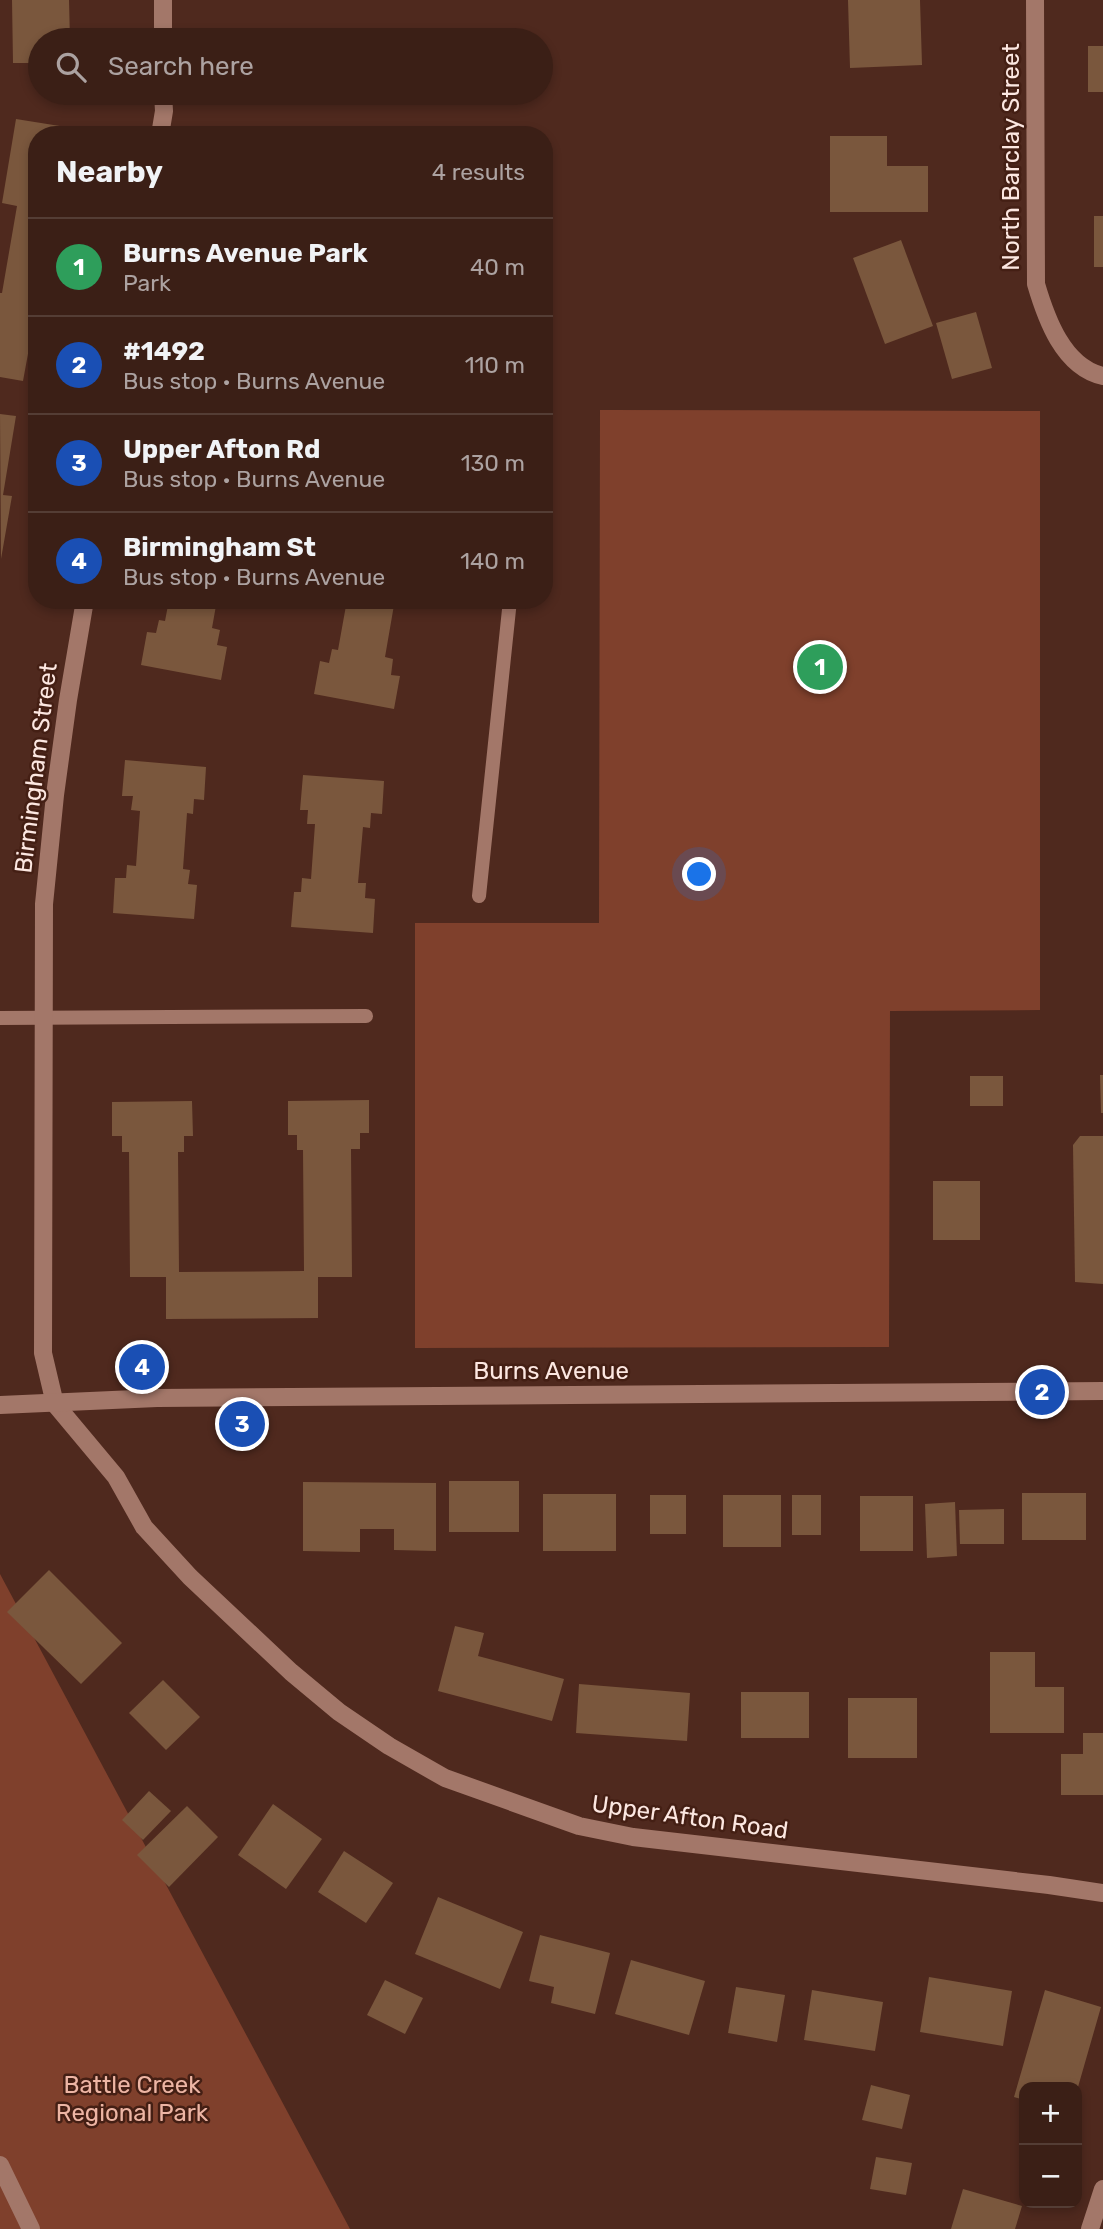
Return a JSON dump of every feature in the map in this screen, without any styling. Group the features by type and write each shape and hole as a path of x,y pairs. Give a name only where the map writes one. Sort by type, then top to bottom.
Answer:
{"street":[{"path":"163,0 163,28"},
{"name":"North Barclay Street","path":"1035,0 1036,284 1046,318 1065,349 1090,373 1103,376"},
{"path":"162,126 164,105"},
{"name":"Birmingham Street","path":"55,1404 43,1353 44,904 53,808 83,609"},
{"name":"Burns Avenue","path":"0,1405 157,1398 1103,1391"},
{"name":"Upper Afton Road","path":"55,1404 116,1477 144,1527 190,1577 291,1672 339,1712 389,1746 445,1778 579,1826 633,1836 1049,1885 1103,1894"},
{"path":"0,2165 31,2229"},
{"path":"1090,2229 1103,2189"}],"lane":[{"path":"479,896 509,609"},
{"path":"0,1018 366,1016"}],"green space":[{"path":"600,410 1040,411 1040,1010 890,1011 889,1347 415,1348 415,923 599,923"},
{"name":"Battle Creek Regional Park","path":"0,1574 350,2229 0,2229"}],"building":[{"path":"12,0 69,0 70,28 28,28 28,63 13,63"},
{"path":"848,0 920,0 922,65 850,68"},
{"path":"1088,46 1103,46 1103,92 1088,92"},
{"path":"16,119 60,126 28,126 28,354 23,381 0,377 0,293 17,206 2,203"},
{"path":"830,136 887,136 887,166 928,166 928,212 830,212"},
{"path":"1094,216 1103,216 1103,267 1094,267"},
{"path":"901,240 933,326 885,344 853,258"},
{"path":"976,312 992,368 952,379 936,323"},
{"path":"0,414 16,416 3,495 12,496 1,559"},
{"path":"167,609 215,609 212,628 220,630 217,645 227,647 221,680 141,665 147,632 156,633 159,620 165,621"},
{"path":"345,609 393,609 385,657 393,659 391,675 400,676 394,709 314,694 320,661 329,663 332,649 338,650"},
{"path":"125,760 206,767 204,800 194,799 193,814 187,813 183,869 190,870 188,884 197,885 194,919 113,913 115,878 126,878 127,865 136,866 140,811 131,810 133,796 122,796"},
{"path":"303,775 384,781 382,814 371,813 370,828 363,827 358,883 366,883 365,898 375,899 373,933 291,927 294,892 301,892 302,878 311,879 315,824 307,824 308,810 300,810"},
{"path":"1100,1075 1103,1075 1103,1113 1101,1113"},
{"path":"970,1076 1003,1076 1003,1106 970,1106"},
{"path":"369,1100 369,1133 360,1133 360,1149 351,1149 352,1277 318,1277 318,1318 166,1319 166,1277 130,1277 129,1152 122,1152 122,1136 112,1136 112,1102 192,1101 193,1136 184,1136 184,1152 178,1152 179,1272 304,1271 303,1150 297,1150 297,1135 288,1135 288,1101"},
{"path":"1080,1136 1103,1136 1103,1284 1075,1282 1073,1145"},
{"path":"933,1181 980,1181 980,1240 933,1240"},
{"path":"449,1481 519,1481 519,1532 449,1532"},
{"path":"303,1482 436,1483 436,1551 394,1550 394,1529 360,1529 360,1552 303,1551"},
{"path":"1022,1493 1086,1493 1086,1540 1022,1540"},
{"path":"543,1494 616,1494 616,1551 543,1551"},
{"path":"650,1495 686,1495 686,1534 650,1534"},
{"path":"723,1495 781,1495 781,1547 723,1547"},
{"path":"792,1495 821,1495 821,1535 792,1535"},
{"path":"860,1496 913,1496 913,1551 860,1551"},
{"path":"955,1502 957,1556 927,1558 925,1504"},
{"path":"1004,1509 1004,1544 960,1544 959,1510"},
{"path":"49,1570 122,1643 81,1684 7,1612"},
{"path":"455,1626 484,1633 478,1656 564,1679 552,1721 438,1691"},
{"path":"990,1652 1035,1652 1035,1687 1064,1687 1064,1733 990,1733"},
{"path":"163,1680 200,1717 166,1750 129,1713"},
{"path":"579,1684 690,1693 687,1741 576,1733"},
{"path":"741,1692 809,1692 809,1738 741,1738"},
{"path":"848,1698 917,1698 917,1758 848,1758"},
{"path":"1083,1733 1103,1733 1103,1795 1061,1795 1061,1754 1083,1754"},
{"path":"149,1791 171,1811 143,1840 122,1820"},
{"path":"273,1804 322,1839 286,1889 238,1855"},
{"path":"187,1806 218,1837 169,1887 137,1855"},
{"path":"344,1851 393,1883 366,1923 318,1892"},
{"path":"438,1897 523,1932 500,1989 415,1954"},
{"path":"540,1935 610,1953 595,2014 551,2003 554,1987 529,1981"},
{"path":"631,1960 705,1981 689,2035 615,2014"},
{"path":"929,1977 1012,1991 1003,2046 920,2032"},
{"path":"385,1980 423,1998 405,2034 367,2015"},
{"path":"736,1987 785,1995 777,2042 728,2033"},
{"path":"812,1990 883,2002 875,2051 804,2040"},
{"path":"1045,1990 1101,2007 1079,2082 1019,2082 1019,2098 1014,2097"},
{"path":"871,2085 910,2095 902,2129 862,2120"},
{"path":"876,2157 912,2163 906,2195 870,2189"},
{"path":"963,2189 1021,2208 1015,2229 951,2229"}],"place":[{"name":"Burns Avenue Park","path":"820,667"},
{"name":"Birmingham St","path":"142,1367"},
{"name":"#1492","path":"1042,1392"},
{"name":"Upper Afton Rd","path":"242,1424"}]}
